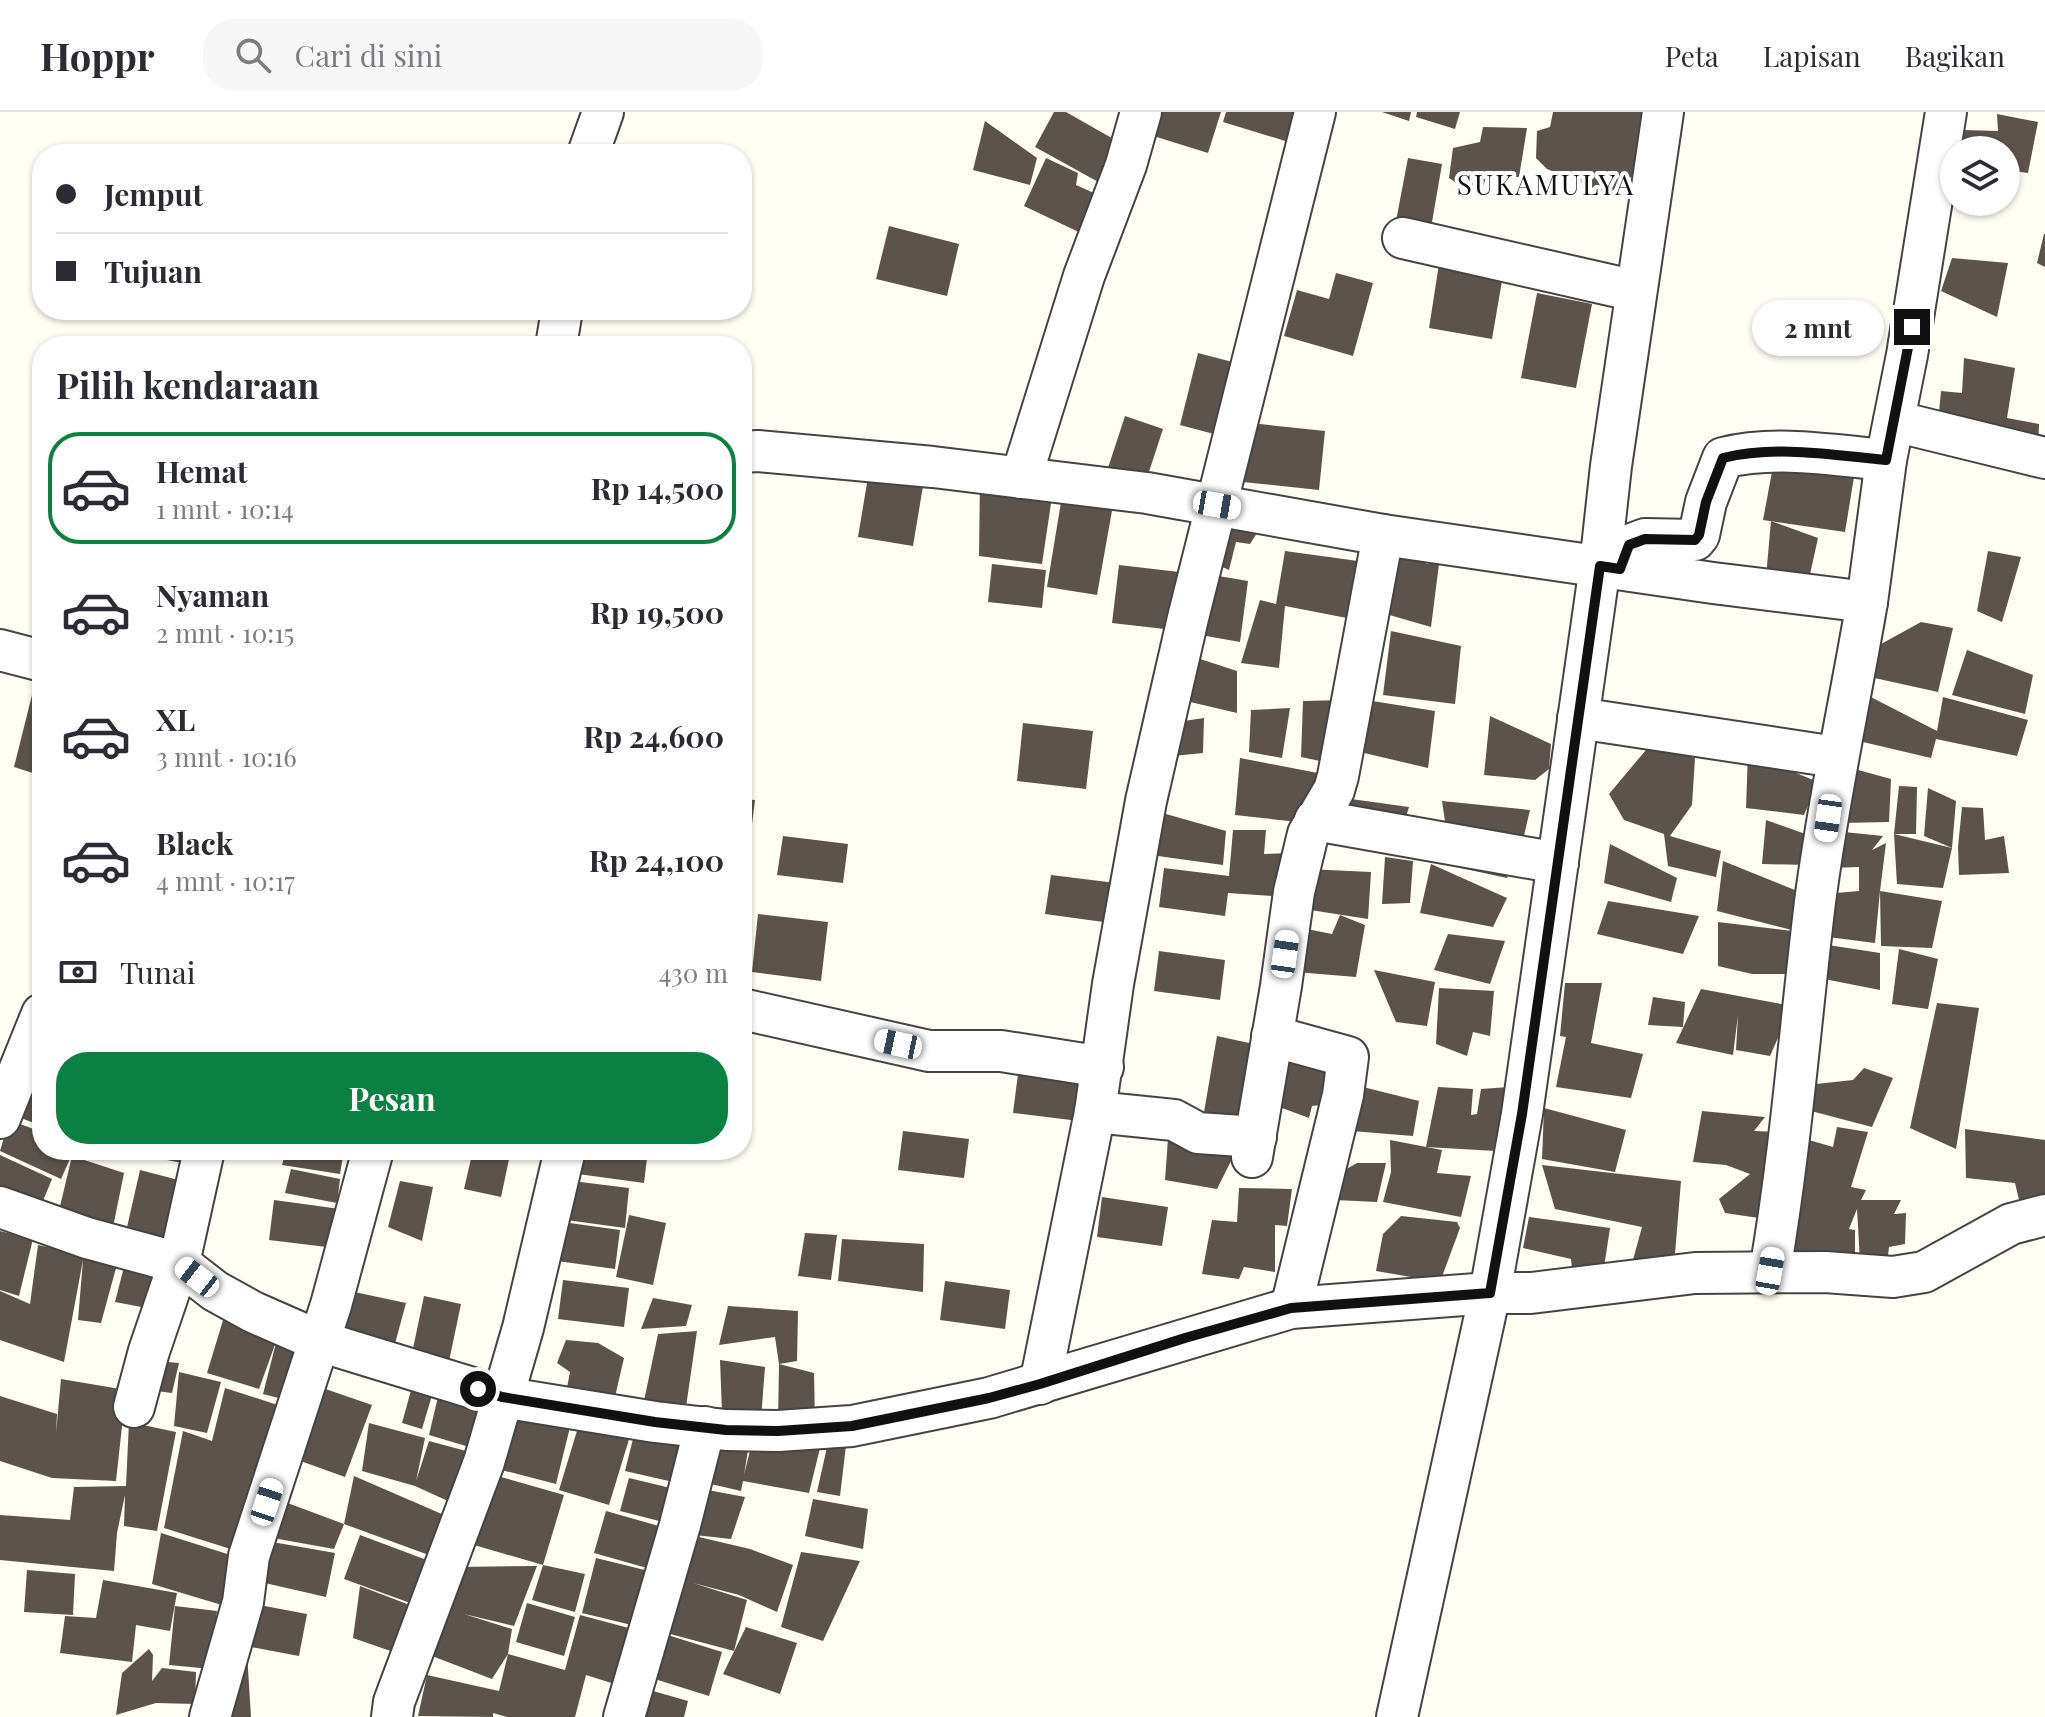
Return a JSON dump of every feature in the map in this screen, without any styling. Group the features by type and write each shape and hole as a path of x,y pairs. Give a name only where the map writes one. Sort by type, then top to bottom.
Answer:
{"street":[{"path":"592,144 603,112"},
{"path":"1021,478 1084,276 1126,165 1141,112"},
{"path":"1040,1384 1095,1112 1113,984 1146,801 1315,112"},
{"path":"1397,1717 1490,1293 1522,1114 1578,718 1610,567 1636,291 1663,112"},
{"path":"1770,1271 1782,1203 1815,900 1836,757 1867,602 1886,460 1909,341 1946,112"},
{"path":"1403,238 1636,291"},
{"path":"1894,421 2045,458"},
{"path":"752,451 1147,493 1383,535 1867,602"},
{"path":"1610,567 1629,545 1645,539 1695,540 1723,458 1777,451 1886,460"},
{"path":"1095,1112 1174,1120 1198,1133 1254,1147 1294,892 1308,834 1338,776 1383,535"},
{"path":"0,650 32,658"},
{"path":"1578,718 1836,757"},
{"path":"1315,820 1558,863"},
{"path":"752,1011 929,1051 1001,1051 1103,1067"},
{"path":"1272,1036 1348,1057 1343,1095 1291,1308"},
{"path":"0,1118 32,1039"},
{"path":"134,1407 146,1360 179,1263 202,1160"},
{"path":"210,1717 243,1602 249,1556 319,1341 370,1160"},
{"path":"392,1717 394,1702 484,1462 523,1328 563,1160"},
{"path":"0,1207 87,1238 179,1263 215,1291 253,1312 319,1341 502,1397 655,1422 778,1431 852,1426 989,1398 1291,1308 1490,1293 1531,1293 1695,1273 1825,1272 1893,1277 1924,1272 2011,1224 2045,1215"},
{"path":"624,1717 705,1427"}],"building":[{"path":"1054,112 1066,112 1124,145 1102,184 1035,147"},
{"path":"1154,112 1221,112 1208,153 1147,134"},
{"path":"1226,112 1305,112 1295,144 1223,122"},
{"path":"1382,112 1411,112 1409,121"},
{"path":"1417,112 1460,112 1455,129 1416,117"},
{"path":"1553,112 1646,112 1634,175 1608,194 1547,169 1536,158 1537,131 1550,127"},
{"path":"1997,114 2038,122 2028,173 2020,172 2020,136 1963,136 1964,130 1998,131"},
{"path":"985,121 1037,158 1030,185 973,170"},
{"path":"1483,127 1527,128 1519,177 1486,176 1482,192 1461,186 1449,178 1453,148 1480,142"},
{"path":"1046,158 1078,173 1076,185 1103,197 1085,235 1024,206"},
{"path":"1408,158 1442,164 1431,228 1396,221"},
{"path":"889,226 959,244 947,296 876,279"},
{"path":"2045,234 2045,267 2037,263"},
{"path":"1952,258 2008,263 1997,317 1941,291"},
{"path":"1439,264 1503,275 1492,339 1429,328"},
{"path":"1336,273 1373,283 1353,356 1284,336 1297,290 1329,299"},
{"path":"1537,293 1592,304 1576,388 1521,378"},
{"path":"1198,353 1244,365 1225,437 1180,425"},
{"path":"1964,358 2015,368 2007,418 2039,424 2038,451 1938,424 1941,391 1962,393"},
{"path":"1125,416 1163,429 1145,484 1107,471"},
{"path":"1250,423 1325,431 1319,490 1243,482"},
{"path":"1774,461 1855,471 1845,532 1763,520"},
{"path":"870,465 925,474 913,546 858,537"},
{"path":"980,479 1053,490 1042,564 979,556"},
{"path":"1062,496 1113,505 1097,595 1047,587"},
{"path":"1224,517 1264,522 1250,544 1236,542 1229,570 1209,561"},
{"path":"1771,521 1818,538 1809,579 1766,577"},
{"path":"1390,544 1431,548 1426,564 1439,564 1431,627 1379,612"},
{"path":"1285,551 1358,561 1352,619 1285,606 1279,668 1241,663 1260,600 1276,604"},
{"path":"1988,551 2021,557 2002,622 1977,611"},
{"path":"992,564 1046,570 1042,608 988,602"},
{"path":"1119,565 1188,573 1182,631 1112,623"},
{"path":"1207,574 1248,581 1240,642 1195,634"},
{"path":"1921,622 1953,628 1938,692 1870,677 1872,649"},
{"path":"1391,631 1461,646 1455,704 1383,695"},
{"path":"1967,650 2033,675 2025,714 1952,695"},
{"path":"1194,657 1237,671 1237,713 1186,701"},
{"path":"1865,694 1937,731 1943,697 2028,720 2017,756 1936,739 1931,758 1863,742"},
{"path":"32,695 32,773 14,767"},
{"path":"1344,700 1334,764 1301,757 1303,701"},
{"path":"1366,700 1435,711 1428,768 1360,752"},
{"path":"1290,708 1282,758 1249,752 1251,710"},
{"path":"1490,716 1551,744 1549,769 1535,780 1484,775"},
{"path":"1204,718 1203,753 1173,756 1177,722"},
{"path":"1023,723 1093,731 1086,789 1017,781"},
{"path":"1651,744 1695,758 1692,805 1670,836 1721,851 1716,877 1668,866 1664,834 1624,820 1609,794"},
{"path":"1748,753 1818,782 1804,815 1746,808"},
{"path":"1240,758 1323,774 1298,822 1235,815"},
{"path":"1851,768 1891,779 1889,822 1840,823"},
{"path":"1899,786 1917,787 1916,834 1894,834"},
{"path":"1928,788 1956,801 1952,848 1924,836"},
{"path":"1351,799 1409,807 1402,830 1351,821"},
{"path":"1442,801 1530,810 1521,848 1447,835"},
{"path":"1962,807 1983,808 1985,840 2004,836 2009,873 1959,875"},
{"path":"1159,812 1226,831 1223,865 1158,856"},
{"path":"1766,820 1814,837 1806,865 1762,864"},
{"path":"1233,830 1266,830 1264,854 1294,853 1286,897 1228,893 1225,916 1159,907 1164,868 1229,876"},
{"path":"1834,831 1883,836 1872,850 1886,843 1875,943 1828,937 1824,894 1859,891 1859,867 1832,868"},
{"path":"1894,834 1952,848 1943,888 1897,884"},
{"path":"783,836 848,844 843,883 777,875"},
{"path":"1610,844 1677,878 1671,902 1604,883"},
{"path":"1445,851 1512,867 1507,878 1447,865"},
{"path":"1385,857 1413,861 1410,903 1382,904"},
{"path":"1723,861 1810,896 1800,932 1717,911"},
{"path":"1431,864 1507,898 1493,927 1420,913"},
{"path":"1307,869 1371,872 1368,919 1304,909"},
{"path":"1051,875 1116,883 1111,923 1045,914"},
{"path":"1880,891 1942,901 1932,948 1881,946"},
{"path":"1608,901 1699,916 1683,954 1597,934"},
{"path":"758,914 828,922 821,981 752,972"},
{"path":"1340,915 1365,925 1356,977 1296,972 1297,927 1332,934"},
{"path":"1718,922 1800,932 1786,974 1752,974 1718,966"},
{"path":"1448,934 1505,941 1490,984 1434,970"},
{"path":"1822,944 1880,953 1880,990 1819,978"},
{"path":"1899,949 1938,959 1928,1009 1892,1004"},
{"path":"1159,951 1225,960 1220,1000 1154,991"},
{"path":"1374,970 1435,982 1427,1026 1396,1022"},
{"path":"1565,983 1602,983 1591,1043 1643,1054 1631,1098 1556,1087 1566,1037 1560,1036"},
{"path":"1439,988 1494,991 1490,1036 1473,1032 1467,1056 1436,1044"},
{"path":"1701,989 1792,1006 1770,1056 1736,1050 1738,1015 1733,1055 1676,1043"},
{"path":"1653,997 1685,1002 1683,1027 1648,1025"},
{"path":"1937,1003 1979,1008 1956,1149 1910,1128"},
{"path":"1217,1036 1263,1046 1247,1131 1201,1130"},
{"path":"1278,1049 1346,1065 1337,1103 1312,1106 1309,1118 1274,1105"},
{"path":"1864,1068 1893,1078 1872,1127 1811,1111 1816,1084 1853,1080"},
{"path":"22,1071 32,1074 32,1122 13,1115"},
{"path":"1018,1074 1084,1082 1079,1121 1013,1113"},
{"path":"1347,1083 1419,1101 1413,1136 1339,1130"},
{"path":"1438,1087 1473,1089 1471,1115 1477,1114 1481,1089 1509,1087 1496,1151 1426,1147"},
{"path":"1544,1108 1626,1130 1615,1172 1542,1159"},
{"path":"1702,1111 1765,1117 1754,1131 1779,1132 1779,1221 1725,1213 1719,1199 1750,1174 1726,1165 1693,1162"},
{"path":"9,1120 32,1128 32,1160 70,1160 61,1179 0,1151"},
{"path":"1169,1125 1235,1153 1217,1189 1165,1180"},
{"path":"1837,1127 1868,1132 1851,1187 1866,1190 1861,1200 1901,1200 1894,1214 1906,1213 1905,1244 1889,1247 1887,1264 1860,1262 1857,1209 1849,1229 1855,1230 1855,1261 1793,1255 1795,1136 1833,1147"},
{"path":"1965,1129 2045,1140 2045,1199 2020,1204 2015,1183 1966,1178"},
{"path":"903,1131 969,1139 964,1178 898,1170"},
{"path":"1390,1140 1442,1150 1437,1173 1471,1176 1461,1217 1383,1202 1391,1172"},
{"path":"0,1155 52,1179 38,1213 0,1201"},
{"path":"71,1160 84,1160 124,1173 111,1237 57,1219"},
{"path":"167,1160 193,1160 192,1165"},
{"path":"283,1160 342,1160 340,1174 282,1165"},
{"path":"471,1160 509,1160 501,1197 464,1189"},
{"path":"580,1160 647,1160 644,1183 578,1174"},
{"path":"1357,1163 1386,1163 1377,1202 1335,1200 1336,1175"},
{"path":"1542,1165 1681,1181 1674,1266 1631,1267 1642,1227 1555,1209"},
{"path":"291,1169 340,1179 337,1203 285,1193"},
{"path":"140,1170 190,1183 175,1246 125,1236"},
{"path":"564,1180 629,1188 625,1228 559,1219"},
{"path":"400,1181 433,1187 422,1241 388,1227"},
{"path":"1239,1188 1292,1189 1287,1226 1275,1225 1275,1272 1244,1267 1239,1279 1202,1274 1212,1220 1237,1222"},
{"path":"1102,1197 1168,1207 1162,1246 1097,1237"},
{"path":"274,1200 340,1209 335,1248 269,1240"},
{"path":"629,1215 666,1223 653,1285 616,1277"},
{"path":"1401,1216 1457,1222 1460,1228 1440,1282 1376,1271 1383,1234"},
{"path":"1529,1217 1610,1228 1603,1274 1573,1278 1571,1259 1523,1248"},
{"path":"555,1221 620,1230 615,1269 550,1260"},
{"path":"0,1231 33,1239 19,1296 0,1290"},
{"path":"805,1233 837,1235 831,1280 798,1276"},
{"path":"842,1239 924,1244 923,1292 838,1281"},
{"path":"38,1245 84,1255 119,1257 101,1323 78,1320 83,1260 64,1362 0,1340 0,1291 30,1304"},
{"path":"126,1259 168,1268 163,1311 115,1302"},
{"path":"563,1280 629,1288 624,1327 558,1319"},
{"path":"945,1281 1010,1290 1005,1329 940,1320"},
{"path":"345,1290 406,1303 393,1351 333,1336"},
{"path":"424,1296 461,1304 448,1366 411,1358"},
{"path":"653,1298 692,1305 686,1326 641,1329"},
{"path":"728,1306 798,1311 797,1361 779,1364 775,1337 719,1345"},
{"path":"227,1307 311,1345 290,1401 263,1394 277,1339 259,1389 207,1373"},
{"path":"697,1331 686,1407 644,1401 658,1334"},
{"path":"566,1340 598,1343 624,1358 614,1401 565,1398 570,1372 557,1363"},
{"path":"146,1360 179,1363 172,1393 148,1390"},
{"path":"720,1360 765,1367 761,1419 722,1412"},
{"path":"779,1364 814,1373 815,1422 778,1425"},
{"path":"179,1372 221,1382 207,1433 174,1426"},
{"path":"415,1376 436,1382 422,1429 402,1423"},
{"path":"61,1379 126,1390 116,1481 52,1478 0,1461 0,1396 57,1414 56,1433"},
{"path":"311,1384 372,1405 345,1477 295,1459"},
{"path":"441,1384 493,1401 476,1449 429,1435"},
{"path":"225,1388 290,1409 240,1552 164,1528 183,1431 212,1441"},
{"path":"510,1407 571,1423 556,1484 494,1468"},
{"path":"580,1421 630,1436 609,1505 559,1490"},
{"path":"129,1422 176,1432 157,1531 124,1526 125,1495 117,1533 114,1571 0,1560 0,1515 70,1520 74,1487 126,1486"},
{"path":"369,1423 425,1438 416,1481 429,1441 481,1455 459,1506 415,1486 362,1471"},
{"path":"636,1427 693,1440 682,1484 625,1471"},
{"path":"709,1436 749,1444 744,1475 753,1438 822,1440 809,1493 743,1481 741,1491 698,1481"},
{"path":"847,1437 840,1496 817,1492 829,1438"},
{"path":"494,1475 564,1495 543,1565 474,1545"},
{"path":"354,1476 451,1518 437,1558 344,1524"},
{"path":"629,1478 679,1490 671,1524 620,1511"},
{"path":"697,1488 745,1497 731,1539 686,1534"},
{"path":"274,1498 344,1524 334,1549 262,1536"},
{"path":"813,1499 868,1509 863,1549 805,1536"},
{"path":"606,1511 673,1530 661,1572 594,1553"},
{"path":"161,1533 240,1558 225,1606 152,1584"},
{"path":"686,1534 750,1549 793,1565 777,1612 739,1595 693,1583 747,1600 734,1651 659,1631"},
{"path":"360,1535 440,1565 424,1608 344,1579"},
{"path":"261,1540 335,1553 326,1597 252,1580"},
{"path":"801,1552 860,1561 823,1641 781,1627"},
{"path":"596,1558 657,1573 644,1628 582,1613"},
{"path":"543,1565 585,1574 575,1612 532,1600"},
{"path":"537,1566 514,1626 464,1614 512,1629 508,1654 492,1679 432,1656 456,1567"},
{"path":"27,1570 75,1574 73,1615 24,1612"},
{"path":"103,1580 177,1593 170,1631 136,1625 132,1662 60,1653 65,1616 96,1618"},
{"path":"360,1586 420,1609 405,1656 353,1638"},
{"path":"243,1602 307,1614 299,1656 235,1644"},
{"path":"527,1603 575,1617 564,1656 516,1642"},
{"path":"175,1606 217,1611 211,1669 169,1665"},
{"path":"580,1615 640,1631 624,1687 586,1675 575,1717 507,1717 493,1713 493,1717 418,1716 427,1675 499,1691 508,1654 565,1670"},
{"path":"746,1627 797,1643 780,1694 723,1674"},
{"path":"658,1632 722,1652 709,1696 645,1676"},
{"path":"149,1649 153,1655 152,1681 162,1668 196,1672 195,1704 156,1703 116,1715 122,1673"},
{"path":"247,1653 251,1717 215,1717"},
{"path":"639,1687 688,1701 684,1717 630,1717"}],"district":[{"name":"SUKAMULYA","path":"1546,183"}],"route":[{"path":"478,1389 502,1397 655,1422 726,1430 778,1431 852,1426 989,1398 1291,1308 1490,1293 1522,1114 1600,566 1620,569 1629,545 1645,539 1695,540 1723,458 1777,451 1886,460 1912,327"}]}
